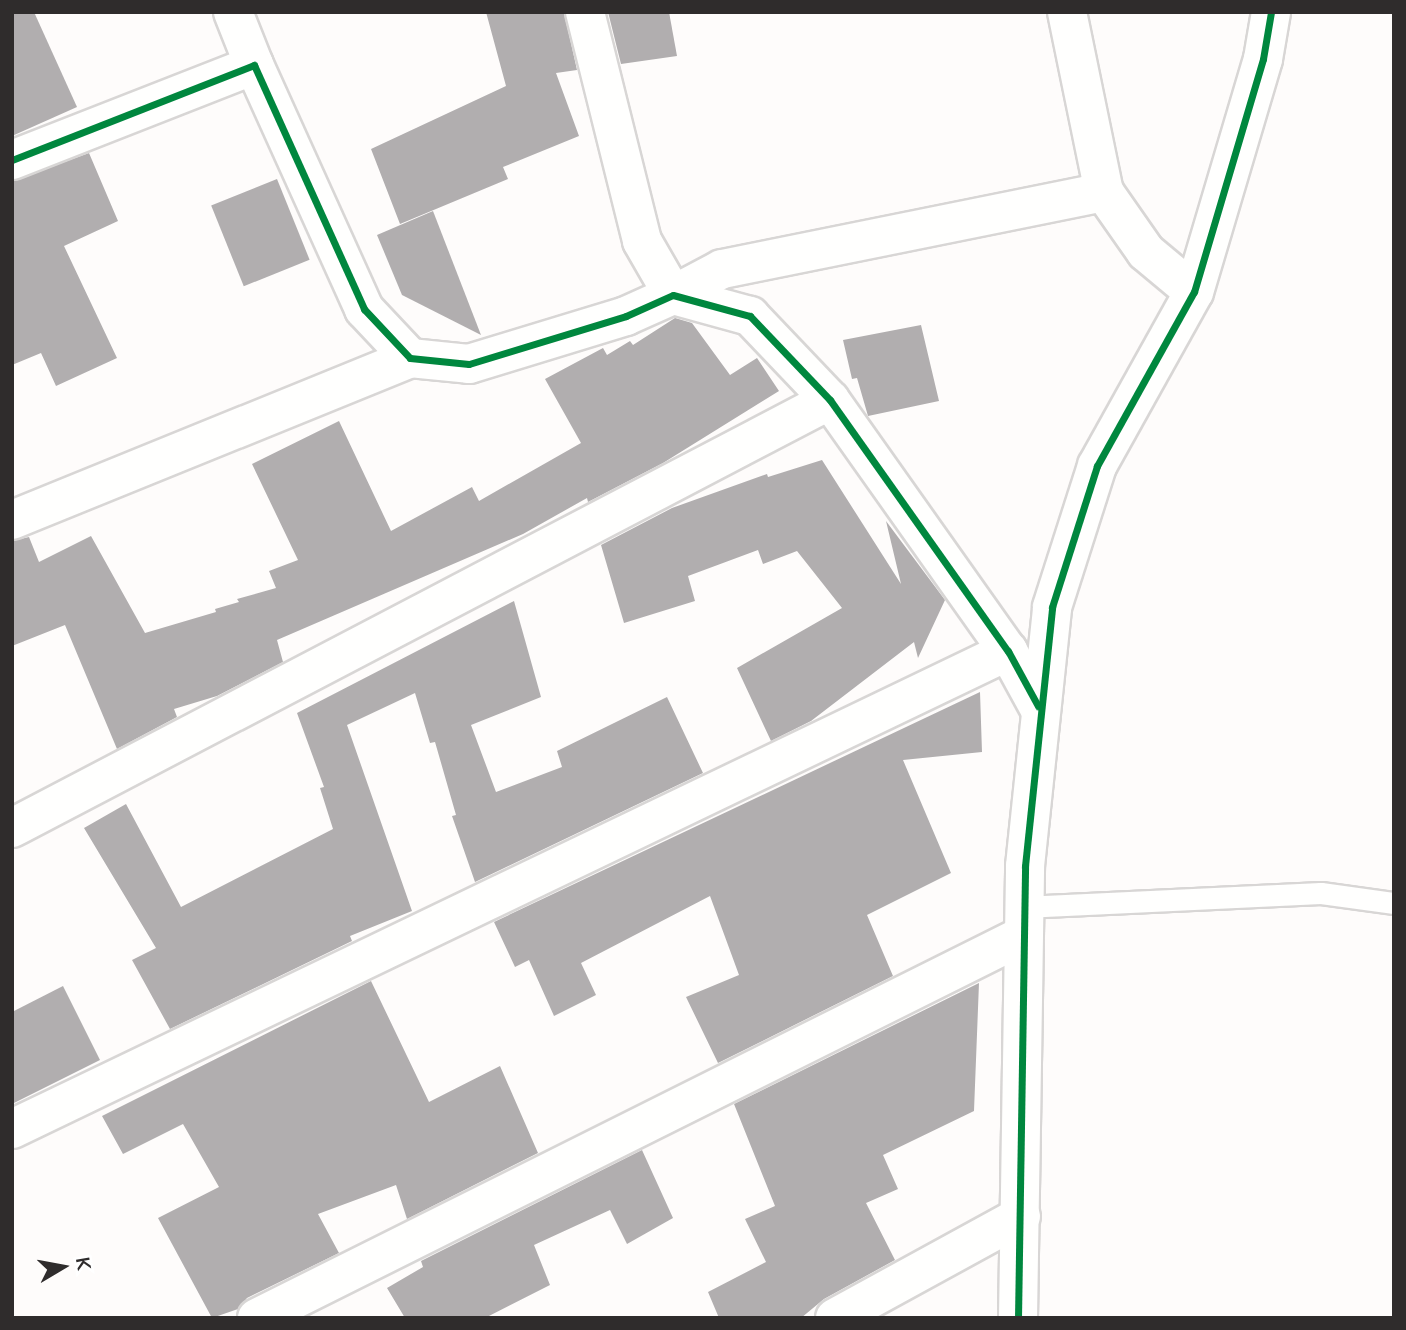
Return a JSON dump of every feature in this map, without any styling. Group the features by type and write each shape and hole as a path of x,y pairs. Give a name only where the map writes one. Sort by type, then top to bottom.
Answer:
{"street":[{"path":"233,12 254,65 364,309 410,358"},
{"path":"585,12 642,241 673,295 750,316 830,400 1008,651 1038,706"},
{"path":"1067,12 1104,192 1146,252 1194,292"},
{"path":"1018,1318 1023,921 1038,706 1052,607 1097,466 1194,292 1263,59 1271,12"},
{"path":"12,160 254,65"},
{"path":"12,520 410,358 469,364 626,316 722,269 1104,192"},
{"path":"12,828 830,400"},
{"path":"12,1129 1008,651"},
{"path":"257,1318 1023,921"},
{"path":"835,1318 1021,1216"}],"lane":[{"path":"1023,921 1321,893 1394,903"}],"building":[{"path":"12,12 34,12 77,107 12,136"},
{"path":"486,12 564,12 577,70 556,73 579,136 503,167 508,179 400,224 371,149 506,86"},
{"path":"608,12 669,12 677,56 621,64"},
{"path":"89,153 118,221 64,246 117,358 56,386 41,353 12,365 12,181"},
{"path":"277,179 310,260 244,286 211,206"},
{"path":"433,211 481,335 402,295 377,235"},
{"path":"675,318 692,323 730,375 757,358 779,391 663,463 588,502 587,498 523,534 277,640 283,662 217,696 174,709 177,717 117,749 65,625 12,646 12,541 29,537 39,562 91,536 145,633 216,612 215,609 239,602 237,599 276,588 269,571 298,560 252,464 339,421 391,531 472,487 479,501 581,443 545,379 603,348 607,355 630,341 633,345"},
{"path":"921,325 939,401 868,416 857,378 852,379 843,340"},
{"path":"822,460 901,584 886,521 945,600 918,658 914,642 811,721 771,741 737,668 842,608 797,551 763,564 758,550 688,576 695,601 624,623 601,545 672,508 767,474 768,477"},
{"path":"514,601 541,697 471,725 496,792 562,767 557,751 667,697 703,773 475,882 452,816 456,815 435,742 430,743 415,693 347,725 412,911 350,936 352,941 170,1029 132,960 156,948 84,828 126,804 181,907 333,829 320,788 324,787 297,713"},
{"path":"980,692 982,752 903,760 951,873 867,915 893,976 718,1063 686,997 739,975 710,896 581,963 596,995 554,1016 529,960 515,967 494,922"},
{"path":"371,981 429,1102 500,1066 538,1153 407,1219 396,1185 318,1214 339,1253 247,1298 238,1309 212,1318 158,1218 219,1187 183,1124 123,1154 102,1116"},
{"path":"979,983 974,1111 883,1155 898,1189 866,1203 895,1260 824,1299 801,1318 719,1318 708,1292 766,1262 745,1219 775,1206 734,1104"},
{"path":"63,986 100,1060 12,1104 12,1012"},
{"path":"642,1150 673,1218 627,1244 610,1210 534,1245 550,1285 485,1318 405,1318 387,1288 423,1267 421,1261"}],"cycle path":[{"path":"1018,1318 1025,866 1052,607 1097,466 1194,292 1263,59 1271,12"},
{"path":"12,160 254,65 364,309 410,358 469,364 626,316 673,295 750,316 830,400 1008,651 1038,706"}]}
